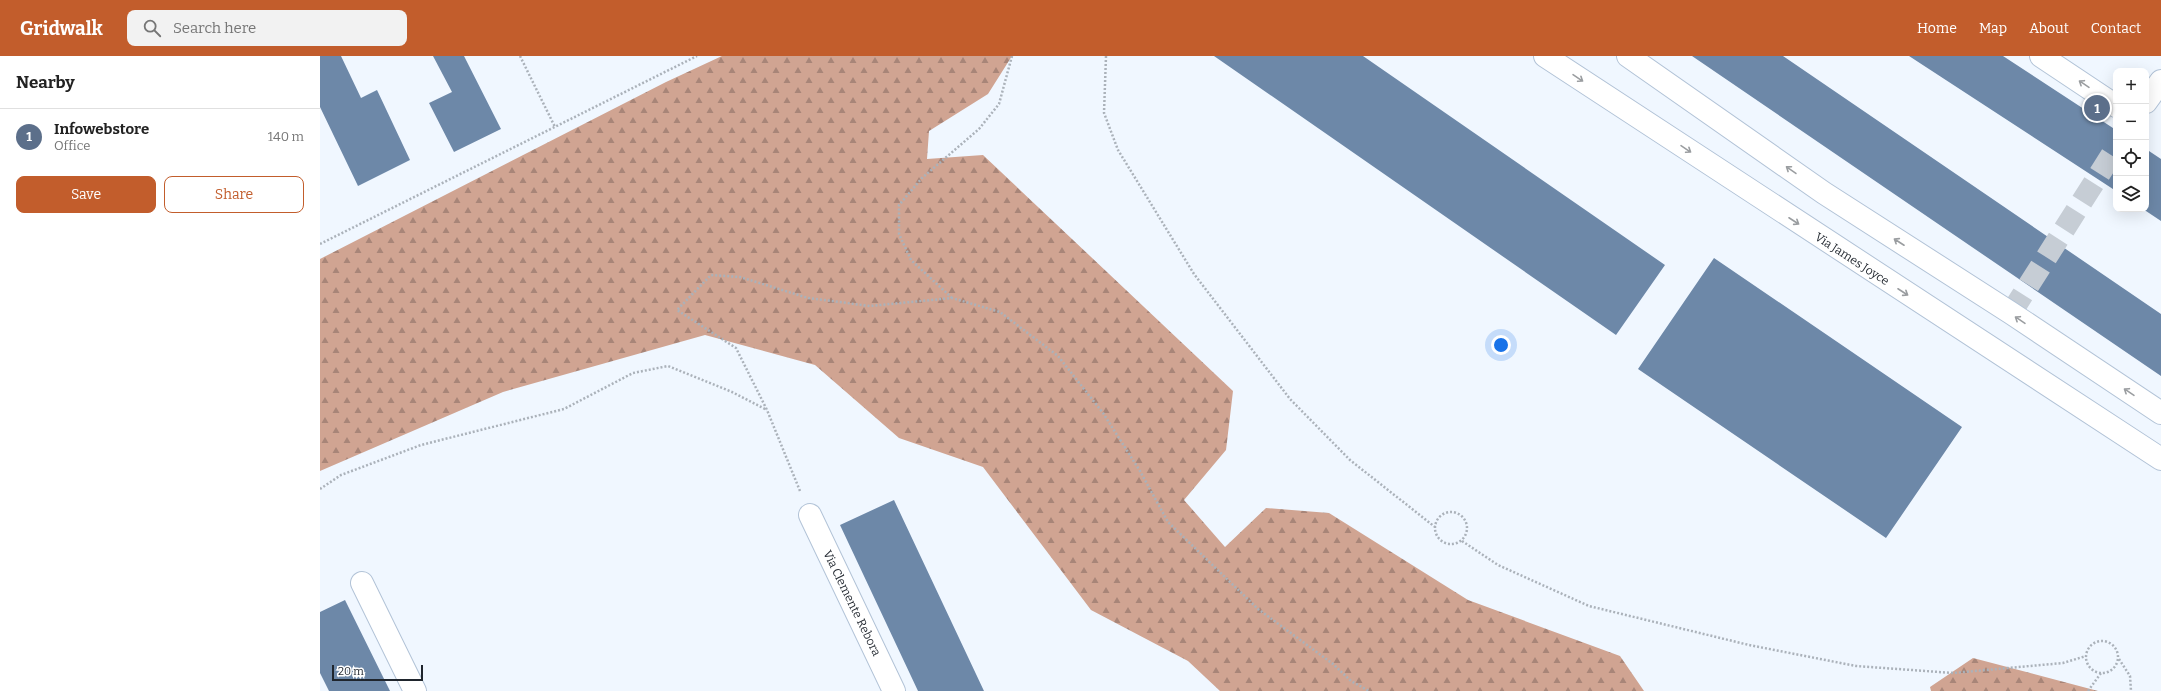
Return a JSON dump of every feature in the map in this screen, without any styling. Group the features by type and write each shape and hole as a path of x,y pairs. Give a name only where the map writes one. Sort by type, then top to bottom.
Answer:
{"street":[{"name":"Via James Joyce","path":"1545,56 2161,459"},
{"path":"1628,56 1824,194 2011,314 2161,414"},
{"path":"2041,56 2113,104"},
{"path":"2149,98 2161,81"},
{"name":"Via Clemente Rebora","path":"810,515 894,691"},
{"path":"362,583 415,691"}],"path":[{"path":"520,56 556,127"},
{"path":"320,244 697,56"},
{"path":"952,298 911,260 899,234 899,205 922,178 979,129 999,104 1012,56"},
{"path":"1106,56 1104,113 1118,150 1194,274 1290,399 1350,460 1435,527 1438,538 1447,544 1457,544 1462,541 1466,537 1468,527 1463,517 1459,514 1448,512 1439,518 1435,527"},
{"path":"810,515 767,410 736,348 677,310 711,276 740,277 808,298 870,306 952,298 1000,312 1058,356 1104,413 1140,471 1168,522 1258,609 1333,664 1351,681 1369,691"},
{"path":"320,489 342,476 421,445 564,409 633,373 668,366 732,392 767,410"},
{"path":"1462,541 1498,565 1589,606 1749,645 1856,666 1953,673 2063,663 2086,656"},
{"path":"2088,691 2101,673 2115,668 2118,658 2118,653 2113,644 2103,640 2094,643 2087,651 2086,656 2088,666 2101,673"},
{"path":"2118,658 2130,676 2131,691"}],"green space":[{"path":"722,56 1012,56 988,94 929,131 927,159 983,155 1233,391 1226,450 1184,500 1225,547 1266,508 1329,513 1468,600 1620,656 1644,691 1220,691 1188,661 1091,610 983,467 899,438 815,365 705,335 503,392 320,471 320,259 666,82"},
{"path":"1973,658 2098,691 1931,691 1930,687"}],"building":[{"path":"320,56 341,56 361,98 377,90 410,160 358,186 320,107"},
{"path":"433,56 464,56 501,129 454,152 429,103 452,92"},
{"path":"1214,56 1363,56 1665,265 1616,335"},
{"path":"1692,56 1783,56 2161,314 2161,376"},
{"path":"1909,56 2003,56 2113,128 2113,189"},
{"path":"2149,151 2161,159 2161,221 2148,212 2149,212"},
{"path":"1714,258 1962,427 1886,538 1638,369"},
{"path":"894,500 984,691 918,691 840,525"},
{"path":"345,600 390,691 329,691 320,673 320,612"}],"tunnel":[{"path":"2011,313 2113,153"}],"place":[{"name":"Infowebstore","path":"2097,108"}]}
